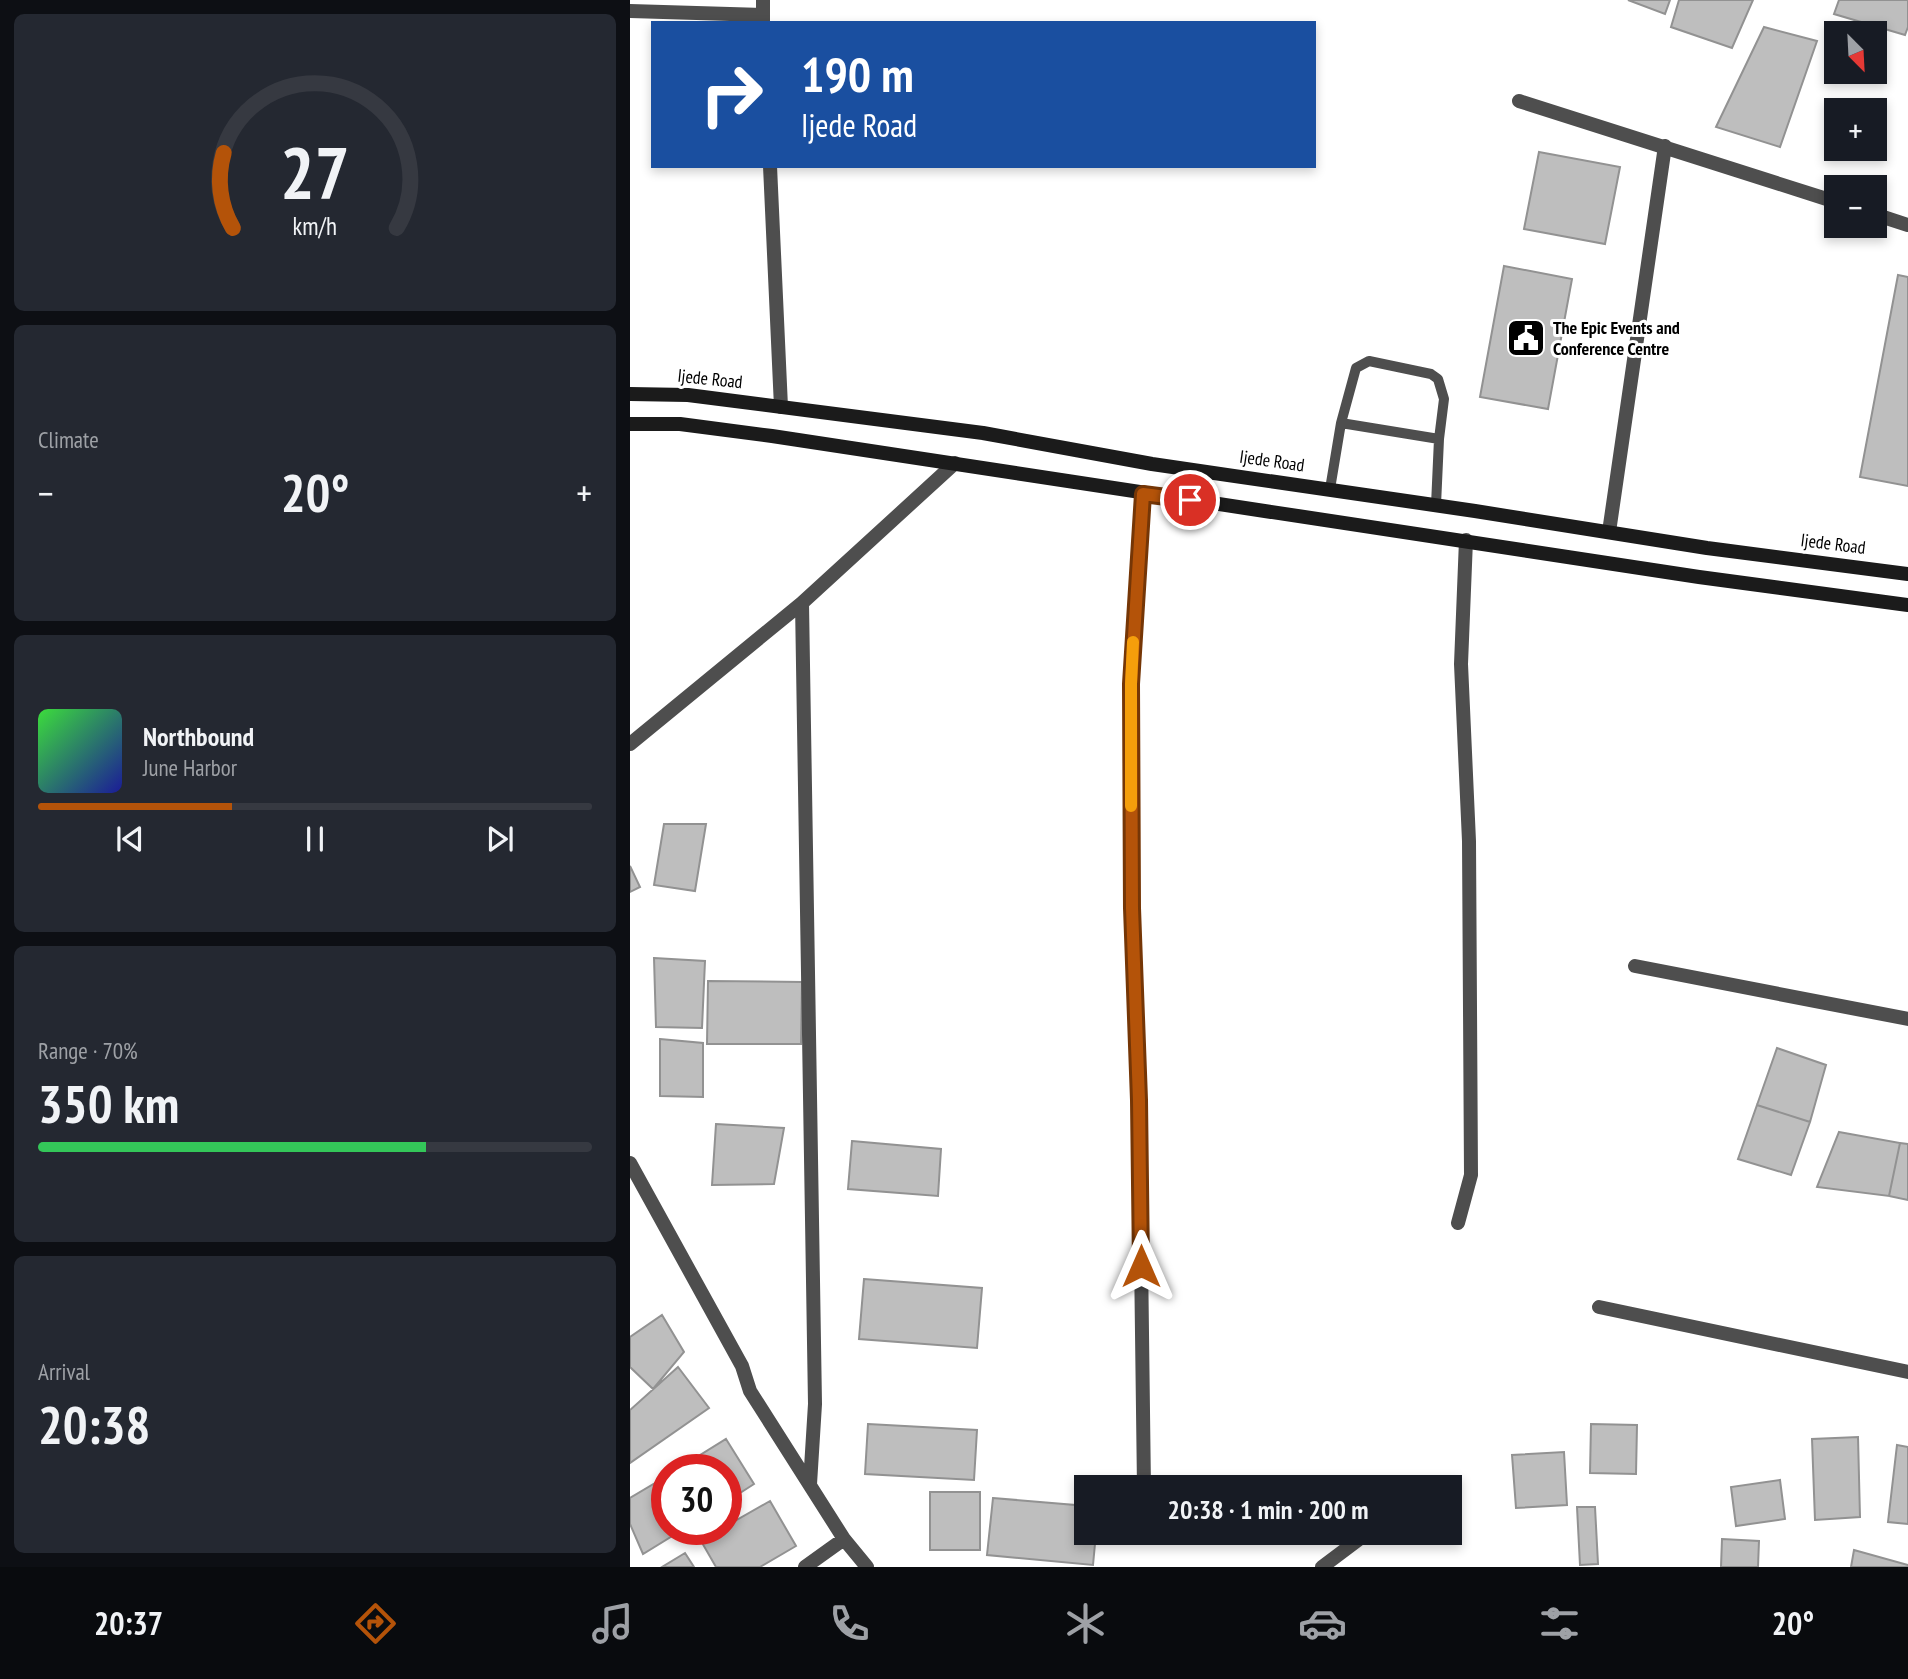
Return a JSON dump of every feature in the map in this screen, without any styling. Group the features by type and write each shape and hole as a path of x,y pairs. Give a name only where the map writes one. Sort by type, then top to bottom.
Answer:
{"main road":[{"name":"Ijede Road","path":"630,394 688,395 983,433 1152,464 1707,548 1908,574"},
{"path":"630,424 680,424 955,463 1143,494 1466,540 1699,577 1908,605"}],"street":[{"path":"630,11 763,19 763,0"},
{"path":"1519,101 1824,198"},
{"path":"1609,532 1665,146"},
{"path":"770,168 781,407"},
{"path":"1887,218 1908,225"},
{"path":"630,744 802,603 955,463"},
{"path":"1143,494 1131,712 1132,908 1139,1100 1144,1475"},
{"path":"1458,1223 1471,1175 1469,841 1461,664 1466,540"},
{"path":"802,603 815,1404 810,1484"},
{"path":"1635,966 1908,1018"},
{"path":"630,1163 742,1366 750,1391 844,1539 867,1567"},
{"path":"1599,1307 1908,1373"},
{"path":"805,1567 844,1539"},
{"path":"1327,1565 1353,1545"}],"lane":[{"path":"1329,489 1352,375 1356,368 1369,361 1430,373 1438,379 1444,400 1436,505"},
{"path":"1341,423 1439,439"}],"building":[{"path":"1628,0 1670,0 1665,14"},
{"path":"1679,0 1753,0 1732,48 1671,27"},
{"path":"1839,0 1908,0 1908,27 1905,35 1887,30 1887,21 1858,21 1834,14"},
{"path":"1764,27 1817,41 1780,147 1716,127"},
{"path":"1539,152 1620,167 1605,244 1524,229"},
{"name":"The Epic Events and Conference Centre","path":"1504,266 1572,279 1548,409 1480,397"},
{"path":"1898,275 1908,277 1908,486 1860,477"},
{"path":"664,824 706,824 695,891 654,885"},
{"path":"630,866 640,887 630,892"},
{"path":"654,958 705,961 702,1028 656,1027"},
{"path":"708,981 802,982 801,1044 707,1044"},
{"path":"660,1039 703,1043 703,1097 660,1096"},
{"path":"1777,1048 1826,1065 1810,1122 1757,1105"},
{"path":"1757,1105 1810,1122 1791,1175 1738,1159"},
{"path":"716,1124 784,1128 774,1184 712,1185"},
{"path":"1839,1132 1900,1143 1889,1196 1817,1187"},
{"path":"852,1141 941,1149 938,1196 848,1189"},
{"path":"1900,1143 1908,1144 1908,1200 1889,1196"},
{"path":"864,1279 982,1288 977,1348 859,1339"},
{"path":"662,1315 684,1352 653,1389 630,1367 630,1337"},
{"path":"678,1367 709,1408 630,1463 630,1410"},
{"path":"868,1424 977,1430 974,1480 865,1474"},
{"path":"1591,1424 1637,1425 1636,1474 1590,1473"},
{"path":"1858,1437 1860,1517 1815,1520 1812,1439"},
{"path":"726,1439 735,1454 702,1454"},
{"path":"1897,1445 1908,1447 1908,1524 1888,1522"},
{"path":"1564,1452 1567,1505 1516,1508 1512,1455"},
{"path":"742,1465 754,1484 742,1492"},
{"path":"1780,1480 1785,1519 1736,1526 1731,1487"},
{"path":"651,1486 651,1545 658,1545 643,1554 630,1524 630,1498"},
{"path":"930,1492 980,1492 980,1550 930,1550"},
{"path":"993,1498 1074,1505 1074,1545 1095,1545 1093,1565 987,1555"},
{"path":"770,1501 796,1546 760,1567 716,1567 703,1545 742,1545 742,1517"},
{"path":"1577,1507 1595,1507 1598,1564 1580,1565"},
{"path":"1722,1539 1759,1541 1758,1567 1721,1567"},
{"path":"1854,1550 1908,1565 1908,1567 1851,1567"},
{"path":"685,1553 694,1567 662,1567"}],"slow traffic":[{"path":"1131,806 1133,642"}],"place":[{"name":"The Epic Events and Conference Centre","path":"1526,338"}],"route":[{"path":"1141,1266 1139,1100 1132,908 1131,684 1143,494 1190,500"}]}
